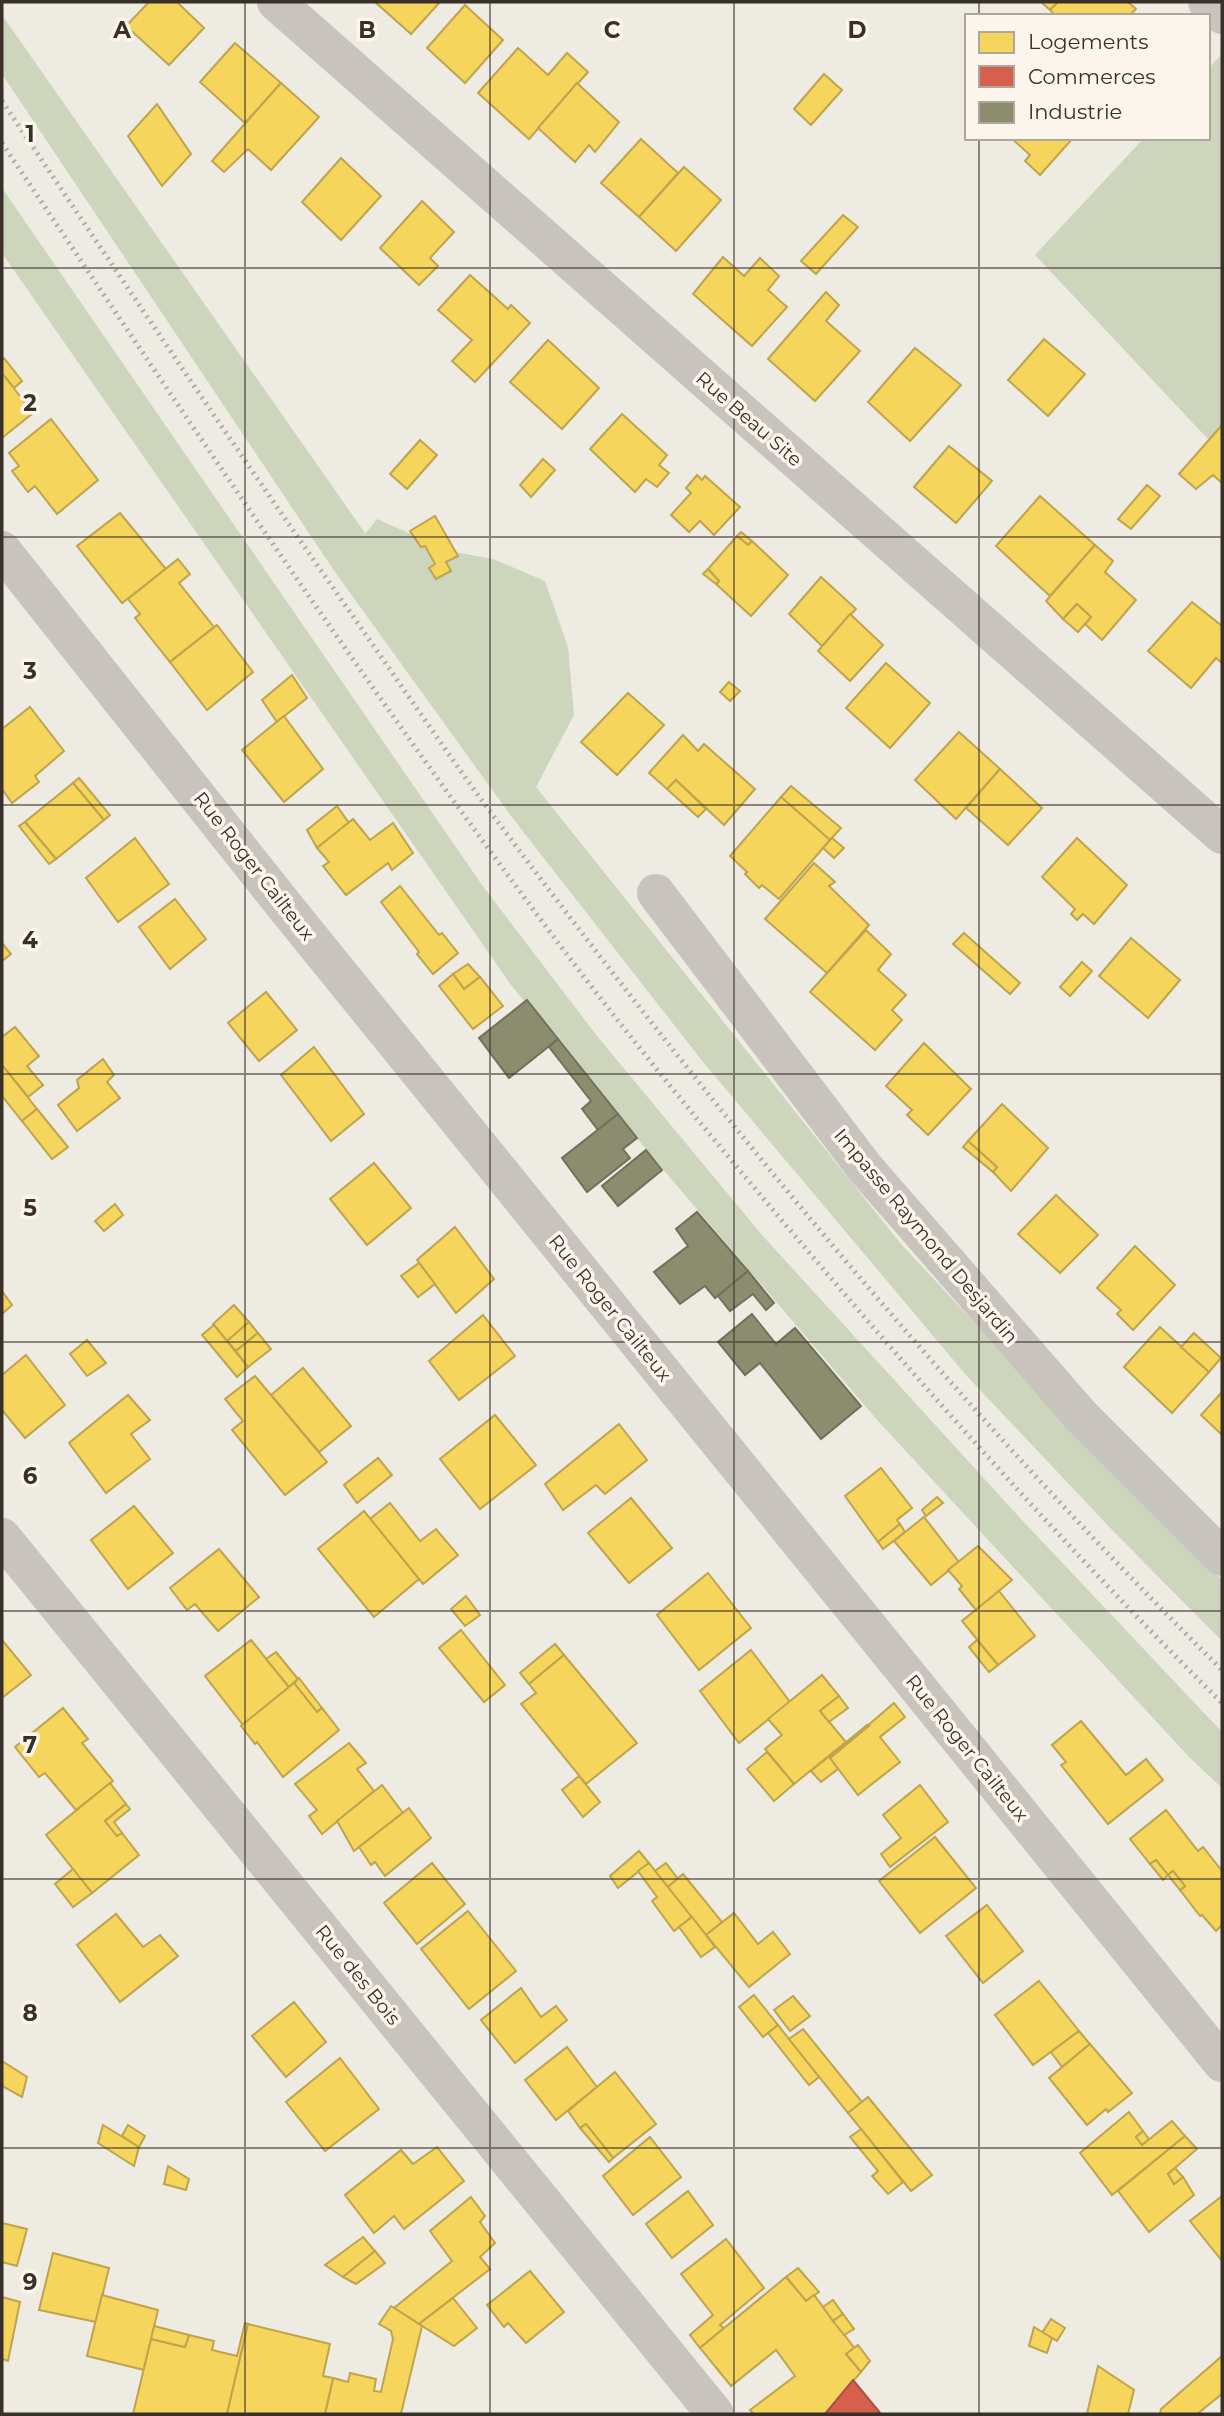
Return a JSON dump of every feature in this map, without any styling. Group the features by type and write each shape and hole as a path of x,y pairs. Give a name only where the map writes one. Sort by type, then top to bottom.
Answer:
{"street":[{"name":"Rue Beau Site","path":"276,2 1222,835"},
{"path":"1207,2 1222,15"},
{"name":"Rue Roger Cailteux","path":"2,550 283,904 1222,2063"},
{"name":"Impasse Raymond Desjardin","path":"656,893 865,1168 1081,1416 1222,1557"},
{"name":"Rue des Bois","path":"2,1537 715,2414"}],"green space":[{"path":"2,15 365,533 361,539 377,519 449,551 493,559 545,581 568,647 574,715 536,787 901,1244 1112,1470 1222,1580 1222,1641 1114,1532 966,1375 703,1062 511,816 335,572 2,74"},
{"path":"1222,54 1222,454 1035,255 1142,140 1210,140 1210,67"},
{"path":"2,188 482,885 597,1036 762,1235 1021,1519 1222,1732 1222,1788 1190,1758 878,1421 655,1160 511,985 2,253"}],"building: Logements":[{"path":"149,2 177,2 204,28 169,65 126,26"},
{"path":"375,2 440,2 411,34"},
{"path":"1041,2 1058,2 1050,10"},
{"path":"1058,2 1128,2 1136,9 1131,14 1054,14 1050,10"},
{"path":"465,5 503,40 465,83 427,48"},
{"path":"235,43 281,83 245,123 200,82"},
{"path":"518,48 548,75 567,53 588,72 529,139 478,93"},
{"path":"824,74 842,90 811,125 794,109"},
{"path":"281,83 319,117 271,170 248,149 224,172 212,161"},
{"path":"577,83 619,122 595,152 589,145 575,162 538,128"},
{"path":"157,104 191,154 162,186 128,136"},
{"path":"641,139 678,173 639,217 601,183"},
{"path":"1013,140 1071,140 1040,175 1025,161 1030,155"},
{"path":"341,158 381,196 341,240 302,202"},
{"path":"684,167 721,200 676,251 639,217"},
{"path":"422,201 454,232 430,258 438,266 419,285 380,248"},
{"path":"843,215 858,227 816,274 801,261"},
{"path":"723,257 744,276 760,258 779,276 768,290 787,307 752,346 693,294"},
{"path":"470,275 508,309 511,305 530,323 475,382 452,361 472,340 438,310"},
{"path":"826,292 839,305 826,321 860,351 815,401 768,359"},
{"path":"1044,339 1085,374 1048,416 1008,380"},
{"path":"548,340 599,388 562,429 510,382"},
{"path":"915,348 961,385 910,441 868,402"},
{"path":"4,358 22,381 14,388 2,373"},
{"path":"2,373 33,413 2,438"},
{"path":"622,414 667,455 659,465 669,473 657,487 646,479 635,492 590,449"},
{"path":"51,419 98,480 57,514 35,486 28,492 12,471 19,466 9,453"},
{"path":"1222,425 1222,483 1213,475 1196,489 1179,474"},
{"path":"420,440 437,455 407,489 390,474"},
{"path":"949,446 992,481 956,523 914,487"},
{"path":"543,459 555,470 531,497 520,485"},
{"path":"697,475 702,480 705,476 740,507 714,535 700,521 689,532 671,515 691,493 686,488"},
{"path":"1147,485 1160,496 1131,529 1118,519"},
{"path":"1040,496 1095,545 1050,596 996,546"},
{"path":"120,513 166,569 122,603 77,546"},
{"path":"435,516 458,556 446,562 451,571 436,579 429,568 435,564 425,546 421,547 410,531"},
{"path":"741,532 752,541 748,545 737,536"},
{"path":"737,536 748,545 752,541 788,575 751,616 716,584 719,581 708,569"},
{"path":"1095,545 1113,561 1105,572 1136,600 1102,640 1085,624 1091,617 1077,604 1063,619 1046,601"},
{"path":"178,559 190,574 179,583 214,627 170,662 135,618 140,614 128,599"},
{"path":"708,569 719,581 716,584 703,574"},
{"path":"821,577 856,609 822,646 789,614"},
{"path":"1192,602 1222,626 1222,663 1216,658 1191,688 1148,651"},
{"path":"1077,604 1091,617 1078,632 1063,619"},
{"path":"850,614 883,645 850,681 818,651"},
{"path":"217,625 253,672 207,710 170,662"},
{"path":"886,663 930,703 890,748 846,708"},
{"path":"292,675 307,698 277,722 262,700"},
{"path":"729,682 740,691 730,701 720,692"},
{"path":"628,693 664,725 617,775 581,742"},
{"path":"30,707 64,751 35,776 39,782 12,803 2,789 2,729"},
{"path":"284,716 323,769 284,802 242,750"},
{"path":"959,732 1000,769 956,819 915,780"},
{"path":"683,735 698,751 704,744 755,789 724,825 676,780 667,789 649,773"},
{"path":"1000,769 1042,808 1008,845 966,808"},
{"path":"79,778 110,815 104,820 73,783"},
{"path":"676,780 706,809 698,817 667,789"},
{"path":"73,783 104,820 56,859 25,822"},
{"path":"791,786 841,828 830,840 781,797"},
{"path":"781,797 830,840 779,899 762,885 759,888 730,856"},
{"path":"337,806 349,823 317,848 307,830"},
{"path":"353,819 370,840 393,823 413,853 392,870 388,863 346,895 323,866 329,862 317,848"},
{"path":"25,822 56,859 49,864 19,826"},
{"path":"135,838 169,884 118,922 86,878"},
{"path":"832,838 844,848 834,858 823,848"},
{"path":"1077,838 1127,885 1094,924 1083,914 1077,920 1071,914 1075,909 1042,877"},
{"path":"814,863 835,882 829,886 869,925 827,973 765,919"},
{"path":"400,886 439,935 442,933 458,953 433,974 381,902"},
{"path":"175,899 206,939 170,969 139,927"},
{"path":"866,930 891,954 878,970 906,995 892,1010 902,1020 875,1050 810,992"},
{"path":"964,933 1020,983 1010,994 953,944"},
{"path":"1131,938 1180,980 1148,1018 1099,976"},
{"path":"2,943 11,954 2,961"},
{"path":"1082,962 1092,971 1070,996 1060,987"},
{"path":"468,964 480,977 464,989 453,974"},
{"path":"453,974 464,989 480,977 503,1006 473,1029 439,986"},
{"path":"266,992 297,1030 259,1061 228,1023"},
{"path":"15,1027 39,1056 27,1066 43,1085 28,1097 2,1065 2,1037"},
{"path":"924,1043 971,1089 928,1135 907,1115 912,1110 886,1086"},
{"path":"314,1047 364,1114 331,1141 281,1075"},
{"path":"103,1059 114,1075 107,1082 120,1098 77,1131 58,1105 79,1088 77,1080"},
{"path":"2,1065 37,1109 22,1121 2,1096"},
{"path":"1002,1104 1048,1148 1011,1191 993,1172 997,1167 968,1141"},
{"path":"37,1109 68,1147 52,1159 22,1121"},
{"path":"968,1141 997,1167 993,1172 963,1147"},
{"path":"374,1163 411,1208 367,1245 330,1199"},
{"path":"1056,1195 1098,1235 1060,1273 1018,1234"},
{"path":"115,1204 123,1215 104,1231 95,1221"},
{"path":"455,1227 494,1279 456,1313 417,1260"},
{"path":"1135,1246 1175,1285 1133,1330 1117,1314 1121,1310 1097,1288"},
{"path":"419,1263 435,1284 418,1297 401,1276"},
{"path":"2,1291 12,1305 2,1314"},
{"path":"234,1305 249,1322 227,1341 213,1324"},
{"path":"483,1315 515,1356 459,1400 429,1361"},
{"path":"249,1322 258,1333 236,1351 227,1341"},
{"path":"214,1325 248,1367 237,1377 202,1335"},
{"path":"1160,1327 1209,1372 1172,1413 1124,1367"},
{"path":"258,1333 271,1349 248,1367 236,1351"},
{"path":"1194,1333 1221,1358 1209,1372 1181,1347"},
{"path":"87,1340 106,1363 87,1376 70,1354"},
{"path":"26,1355 65,1405 25,1438 2,1410 2,1375"},
{"path":"303,1368 351,1426 319,1452 271,1395"},
{"path":"255,1376 327,1462 285,1495 232,1430 243,1421 225,1399"},
{"path":"1222,1392 1222,1435 1201,1415"},
{"path":"128,1395 150,1420 131,1434 150,1459 106,1493 69,1443"},
{"path":"495,1415 536,1465 480,1509 440,1459"},
{"path":"619,1424 647,1460 605,1494 596,1485 563,1510 545,1484"},
{"path":"378,1458 392,1475 357,1503 344,1485"},
{"path":"881,1468 912,1508 897,1520 900,1524 878,1542 845,1496"},
{"path":"937,1497 943,1503 926,1516 922,1510"},
{"path":"631,1498 672,1548 629,1583 588,1533"},
{"path":"390,1503 420,1541 436,1529 458,1555 423,1584 370,1519"},
{"path":"134,1506 173,1553 128,1589 91,1540"},
{"path":"364,1511 419,1579 374,1617 318,1549"},
{"path":"924,1517 959,1562 931,1585 894,1541"},
{"path":"900,1524 905,1532 883,1549 878,1542"},
{"path":"978,1546 1012,1580 976,1610 959,1589 962,1586 948,1570"},
{"path":"219,1549 259,1597 218,1631 195,1604 187,1610 170,1588"},
{"path":"708,1573 751,1628 699,1670 657,1615"},
{"path":"999,1591 1035,1636 998,1665 962,1621"},
{"path":"466,1596 480,1615 465,1626 451,1609"},
{"path":"461,1630 505,1685 484,1702 439,1648"},
{"path":"2,1640 31,1675 2,1698"},
{"path":"251,1640 289,1687 243,1725 205,1676"},
{"path":"977,1640 998,1665 989,1672 969,1647"},
{"path":"555,1644 564,1655 529,1684 520,1673"},
{"path":"751,1650 790,1702 739,1743 700,1691"},
{"path":"276,1652 298,1679 289,1687 266,1659"},
{"path":"564,1655 637,1743 586,1784 521,1704 536,1693 529,1684"},
{"path":"822,1675 839,1696 820,1711 846,1742 794,1784 765,1749 782,1735 768,1719"},
{"path":"299,1678 322,1708 317,1712 294,1683"},
{"path":"294,1683 317,1712 322,1708 339,1730 283,1777 257,1742 255,1744 241,1726"},
{"path":"839,1696 848,1708 829,1722 820,1711"},
{"path":"894,1703 905,1717 880,1737 900,1762 858,1795 830,1758"},
{"path":"63,1708 88,1739 82,1743 113,1781 76,1810 45,1773 39,1777 15,1747"},
{"path":"1081,1721 1126,1775 1146,1759 1163,1780 1108,1824 1061,1765 1066,1762 1052,1745"},
{"path":"869,1726 830,1758 838,1769 821,1782 811,1771"},
{"path":"349,1743 366,1763 357,1769 374,1791 322,1834 309,1816 317,1810 295,1784"},
{"path":"767,1752 794,1784 774,1801 747,1769"},
{"path":"579,1776 600,1802 583,1817 562,1790"},
{"path":"110,1783 126,1804 105,1821 117,1836 122,1833 139,1855 92,1893 46,1835"},
{"path":"382,1785 403,1813 354,1851 337,1821"},
{"path":"920,1785 948,1822 890,1867 881,1854 901,1838 883,1815"},
{"path":"126,1804 130,1809 114,1822 122,1833 117,1836 105,1821"},
{"path":"409,1808 431,1838 385,1876 375,1862 371,1865 359,1847"},
{"path":"1166,1810 1198,1851 1203,1847 1222,1871 1222,1925 1216,1931 1200,1916 1180,1890 1185,1886 1173,1871 1168,1875 1156,1860 1150,1864 1130,1839"},
{"path":"935,1837 976,1888 920,1933 879,1881"},
{"path":"639,1851 649,1863 618,1888 610,1876"},
{"path":"1156,1860 1168,1875 1163,1880 1150,1864"},
{"path":"432,1863 465,1904 417,1944 384,1903"},
{"path":"649,1863 692,1917 674,1931 652,1901 657,1897 638,1871"},
{"path":"666,1863 678,1879 668,1887 655,1871"},
{"path":"73,1869 92,1893 73,1907 55,1884"},
{"path":"1173,1871 1185,1886 1180,1890 1168,1875"},
{"path":"683,1874 722,1922 706,1935 668,1887"},
{"path":"987,1905 1023,1951 983,1983 946,1936"},
{"path":"468,1911 516,1971 469,2009 421,1949"},
{"path":"734,1913 758,1944 773,1932 790,1954 749,1987 706,1935"},
{"path":"116,1914 143,1947 160,1935 178,1956 120,2002 77,1945"},
{"path":"692,1917 715,1947 701,1957 679,1927"},
{"path":"1039,1981 1079,2031 1033,2065 995,2015"},
{"path":"521,1988 541,2017 556,2006 567,2020 515,2063 481,2020"},
{"path":"754,1995 778,2025 763,2037 739,2007"},
{"path":"793,1996 810,2016 790,2031 774,2010"},
{"path":"294,2002 326,2042 286,2077 252,2036"},
{"path":"778,2025 819,2077 809,2085 768,2033"},
{"path":"803,2029 862,2102 848,2113 789,2039"},
{"path":"1079,2031 1090,2044 1062,2067 1051,2052"},
{"path":"1090,2044 1132,2093 1087,2125 1049,2078"},
{"path":"567,2047 597,2087 556,2120 525,2080"},
{"path":"340,2058 379,2109 325,2151 286,2102"},
{"path":"2,2061 27,2077 22,2097 2,2086"},
{"path":"615,2072 656,2124 613,2158 586,2124 580,2128 568,2111"},
{"path":"868,2097 932,2175 911,2191 848,2113"},
{"path":"1129,2112 1143,2131 1136,2137 1142,2145 1172,2121 1185,2136 1112,2195 1080,2153"},
{"path":"586,2124 613,2158 609,2162 580,2128"},
{"path":"103,2125 139,2147 134,2166 98,2143"},
{"path":"128,2125 145,2136 139,2147 122,2136"},
{"path":"861,2129 903,2182 888,2194 872,2176 878,2171 850,2137"},
{"path":"1143,2131 1149,2139 1142,2145 1136,2137"},
{"path":"1185,2136 1197,2149 1168,2174 1174,2184 1183,2177 1194,2195 1149,2232 1118,2191"},
{"path":"650,2137 681,2177 633,2215 603,2176"},
{"path":"437,2147 464,2181 404,2229 394,2216 374,2233 345,2195 401,2150 413,2164"},
{"path":"168,2166 189,2179 186,2190 164,2184"},
{"path":"1175,2168 1183,2177 1174,2184 1168,2174"},
{"path":"688,2191 713,2225 672,2258 646,2224"},
{"path":"1222,2196 1222,2261 1190,2221"},
{"path":"471,2197 485,2216 480,2222 495,2243 480,2257 490,2269 419,2324 394,2308 452,2261 430,2231"},
{"path":"2,2223 27,2229 17,2266 2,2262"},
{"path":"363,2237 375,2251 343,2277 325,2265"},
{"path":"726,2239 764,2288 720,2325 724,2328 700,2348 690,2335 713,2315 681,2274"},
{"path":"375,2251 385,2263 356,2284 343,2277"},
{"path":"53,2253 109,2268 96,2322 39,2310"},
{"path":"798,2268 819,2292 806,2301 786,2277"},
{"path":"530,2271 564,2312 526,2343 508,2323 504,2327 487,2305"},
{"path":"786,2277 806,2301 814,2295 855,2349 846,2354 861,2372 825,2414 754,2414 750,2410 795,2376 776,2350 731,2386 700,2348"},
{"path":"102,2295 158,2310 144,2370 87,2356"},
{"path":"2,2297 20,2302 8,2361 2,2359"},
{"path":"453,2298 477,2328 454,2346 419,2324"},
{"path":"833,2300 843,2314 833,2321 823,2307"},
{"path":"391,2306 422,2326 401,2414 325,2414 333,2378 348,2382 350,2373 376,2379 374,2391 381,2392 393,2339 391,2331 379,2324"},
{"path":"843,2314 854,2329 844,2335 833,2321"},
{"path":"1051,2319 1065,2328 1057,2341 1042,2333"},
{"path":"245,2323 248,2324 227,2414 133,2414 151,2339 185,2347 189,2335 214,2341 212,2350 237,2356"},
{"path":"248,2324 330,2344 323,2376 333,2378 325,2414 227,2414"},
{"path":"154,2326 189,2335 185,2347 151,2339"},
{"path":"1034,2327 1052,2338 1047,2353 1029,2346"},
{"path":"858,2345 870,2361 861,2372 846,2354"},
{"path":"1222,2356 1222,2394 1197,2414 1160,2414 1161,2409"},
{"path":"1098,2366 1134,2390 1128,2414 1087,2414"}],"building: Commerces":[{"path":"853,2380 881,2414 825,2414"}],"building: Industrie":[{"path":"527,1000 558,1039 509,1078 479,1038"},
{"path":"558,1039 618,1114 598,1130 582,1109 591,1101 549,1047"},
{"path":"618,1114 637,1138 623,1149 630,1158 587,1192 562,1158"},
{"path":"646,1150 662,1170 618,1206 602,1186"},
{"path":"697,1212 748,1271 715,1298 705,1286 680,1304 654,1272 688,1246 676,1229"},
{"path":"748,1271 774,1303 766,1310 753,1294 730,1311 718,1296"},
{"path":"752,1314 776,1344 795,1328 861,1406 821,1439 760,1363 745,1375 718,1342"}],"railway":[{"path":"2,101 222,427 451,757 656,1029 836,1250 929,1358 1122,1568 1222,1670"},
{"path":"2,143 215,460 360,669 584,977 763,1198 920,1381 1068,1545 1222,1703"}]}
